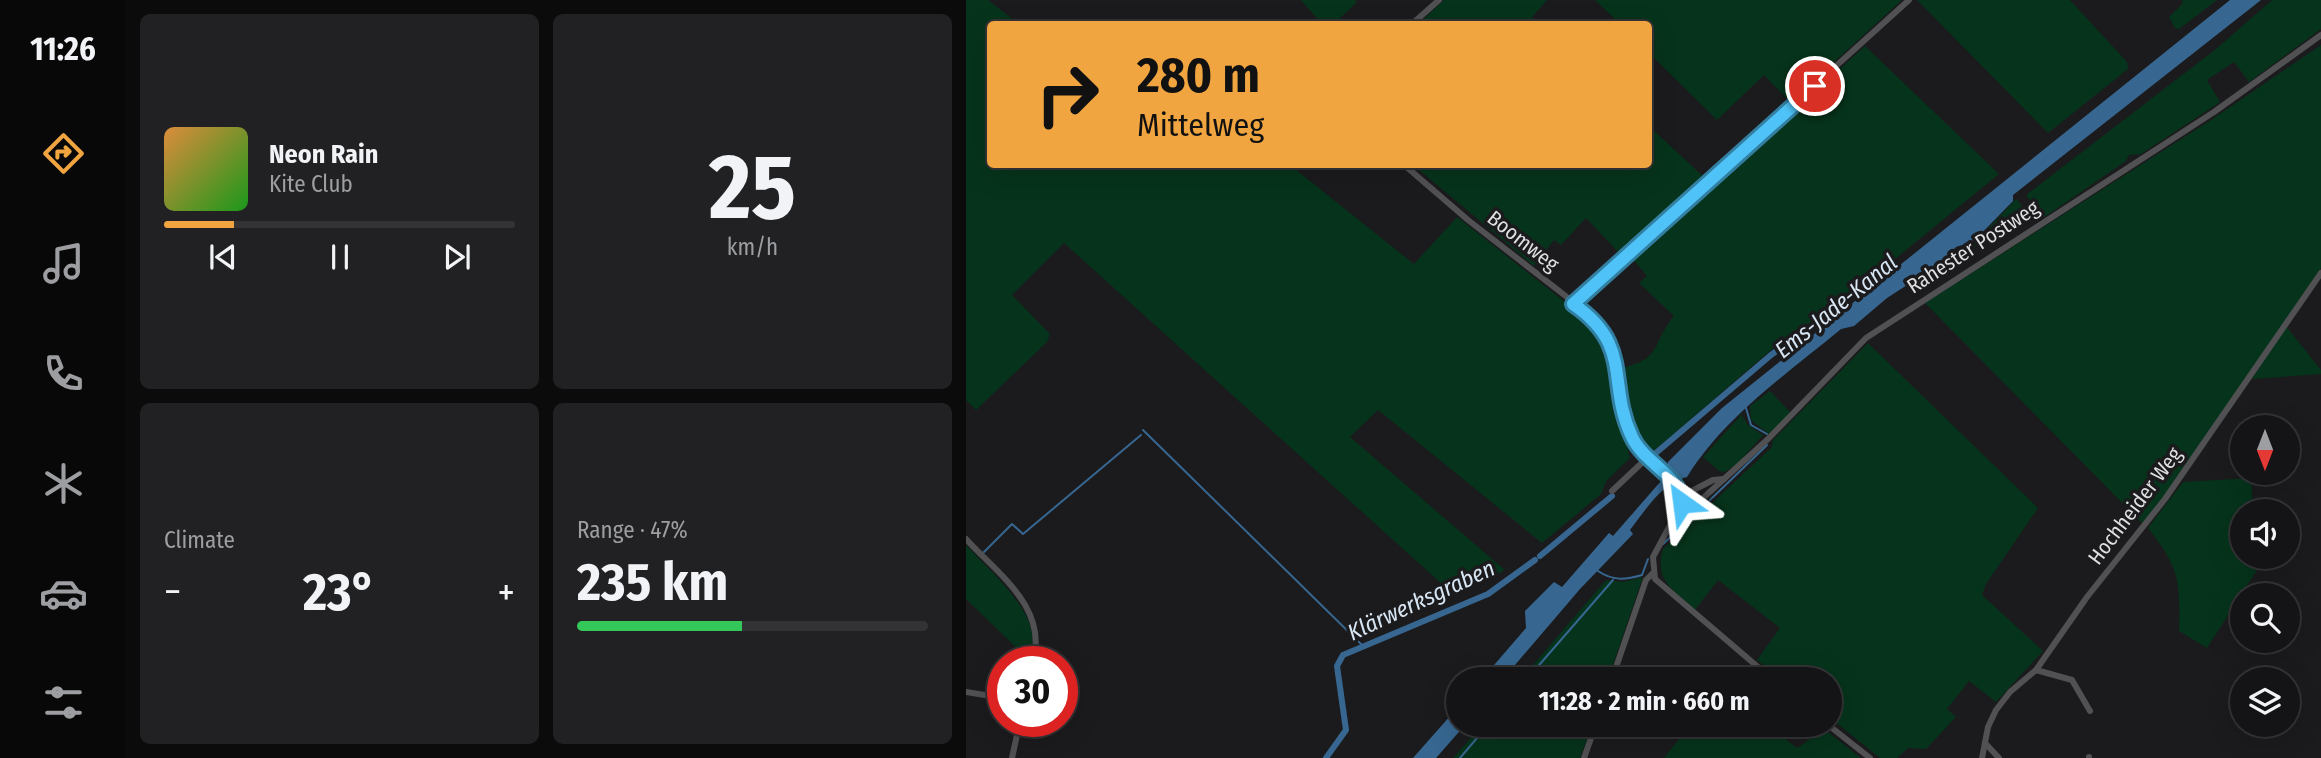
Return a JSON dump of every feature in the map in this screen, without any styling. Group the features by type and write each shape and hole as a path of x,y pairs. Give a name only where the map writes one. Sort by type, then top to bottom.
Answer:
{"street":[{"path":"1415,21 1439,0"},
{"path":"1573,304 1909,0"},
{"name":"Rahester Postweg","path":"1674,520 1680,519 1726,479 1866,338 2214,112 2321,35"},
{"name":"Boomweg","path":"1408,168 1573,304 1590,315 1605,332 1613,350 1630,433 1646,459 1676,484 1682,496"},
{"name":"Hochheider Weg","path":"1982,758 1996,710 2010,692 2036,670 2087,597 2165,499 2321,273"},
{"path":"1612,491 1646,459"},
{"path":"1726,479 1713,480 1682,496 1682,503 1674,520 1653,557 1653,573 1670,594 1758,667"},
{"path":"966,539 1031,611 1037,646"},
{"path":"1616,667 1646,580 1653,573"},
{"path":"2036,670 2072,680 2090,711"},
{"path":"966,692 987,695"},
{"path":"1842,736 1870,758"},
{"path":"1012,758 1017,737"},
{"path":"1584,758 1591,737"},
{"path":"1985,743 1999,758"}],"green space":[{"path":"966,0 988,0 1015,21 987,21 987,168 1294,168 1414,264 1457,217 1588,320 1604,346 1630,458 1606,481 1601,494 1542,543 1378,410 1350,437 1505,570 1460,594 1453,594 1064,243 1012,295 1050,334 1047,342 976,410 966,400"},
{"path":"1301,0 1357,2 1337,21 1319,21"},
{"path":"1444,0 1547,0 1532,17 1536,21 1421,21"},
{"path":"1595,0 1902,0 1790,102 1764,75 1717,120 1652,56 1652,21 1617,21"},
{"path":"1917,0 2070,0 2127,62 2128,69 2048,133"},
{"path":"2182,0 2217,0 2179,29 2175,28 2169,17 2183,3"},
{"path":"2272,0 2321,0 2321,29 2249,82 2234,62 2207,80 2220,102 2141,154 2129,155 2126,161 2043,218 2026,195 2216,49"},
{"path":"2321,45 2321,268 2163,499 2142,523 1925,303 2211,120"},
{"path":"1865,46 1999,174 1812,327 1806,326 1771,350 1649,455 1630,413 1622,368 1650,355 1674,316 1639,283 1647,276 1632,258"},
{"path":"1652,129 1706,179 1621,255 1586,218 1561,245 1554,240 1534,266 1417,168 1652,168"},
{"path":"2016,199 2028,212 1941,269 1954,253 1976,241"},
{"path":"2286,326 2321,370 2321,374 2252,379"},
{"path":"1868,343 2038,508 1986,584 1982,595 2043,651 1996,702 1969,681 1947,709 1956,717 1926,749 1908,748 1897,758 1880,758 1842,727 1842,667 1766,667 1757,660 1780,628 1718,580 1695,610 1663,577 1663,549 1772,447 1773,440"},
{"path":"1770,391 1791,413 1769,434 1751,420 1750,406"},
{"path":"1742,414 1743,430 1743,416 1747,424 1763,435 1738,463 1725,472 1719,471 1703,457"},
{"path":"2230,479 2230,485 2251,485 2252,499 2230,499 2230,569 2257,570 2249,583 2230,583 2230,612 2207,648 2179,631 2176,576 2166,554 2148,528 2183,482"},
{"path":"966,545 1002,583 1024,613 1031,629 1032,646 1015,646 966,599"},
{"path":"1643,577 1612,667 1531,667 1606,580 1623,582"},
{"path":"1471,737 1588,737 1580,758 1453,758"},
{"path":"1681,737 1783,737 1797,748 1813,737 1834,737 1861,758 1664,758"}],"water":[{"path":"2230,0 2261,0 2013,195 2013,201 1974,241 1956,247 1938,265 1887,298 1854,326 1841,329 1758,397 1720,434 1687,477 1670,485 1655,498 1630,530 1633,534 1580,589 1513,667 1492,667 1526,628 1525,611 1554,582 1562,587 1609,533 1613,536 1668,473 1668,462 1722,408"},
{"path":"1446,721 1446,737 1454,737 1436,758 1413,758"}],"waterway":[{"name":"Klärwerksgraben","path":"1650,458 1771,355 1808,328"},
{"path":"1746,408 1751,425 1767,434"},
{"path":"1143,430 1363,646"},
{"path":"984,552 1012,524 1023,534 1141,435"},
{"path":"1710,500 1767,445"},
{"name":"Klärwerksgraben","path":"1540,556 1612,496"},
{"path":"1663,544 1704,506"},
{"path":"1598,571 1614,578 1636,577 1642,575 1648,559"},
{"name":"Klärwerksgraben","path":"1326,758 1346,730 1337,666 1343,655 1488,594 1535,560"},
{"path":"1537,667 1613,580"},
{"path":"1460,758 1478,737"}],"route":[{"path":"1682,503 1680,489 1646,459 1630,433 1618,369 1605,332 1590,315 1573,304 1815,86"}],"water label":[{"name":"Ems-Jade-Kanal","path":"1836,306"}]}
